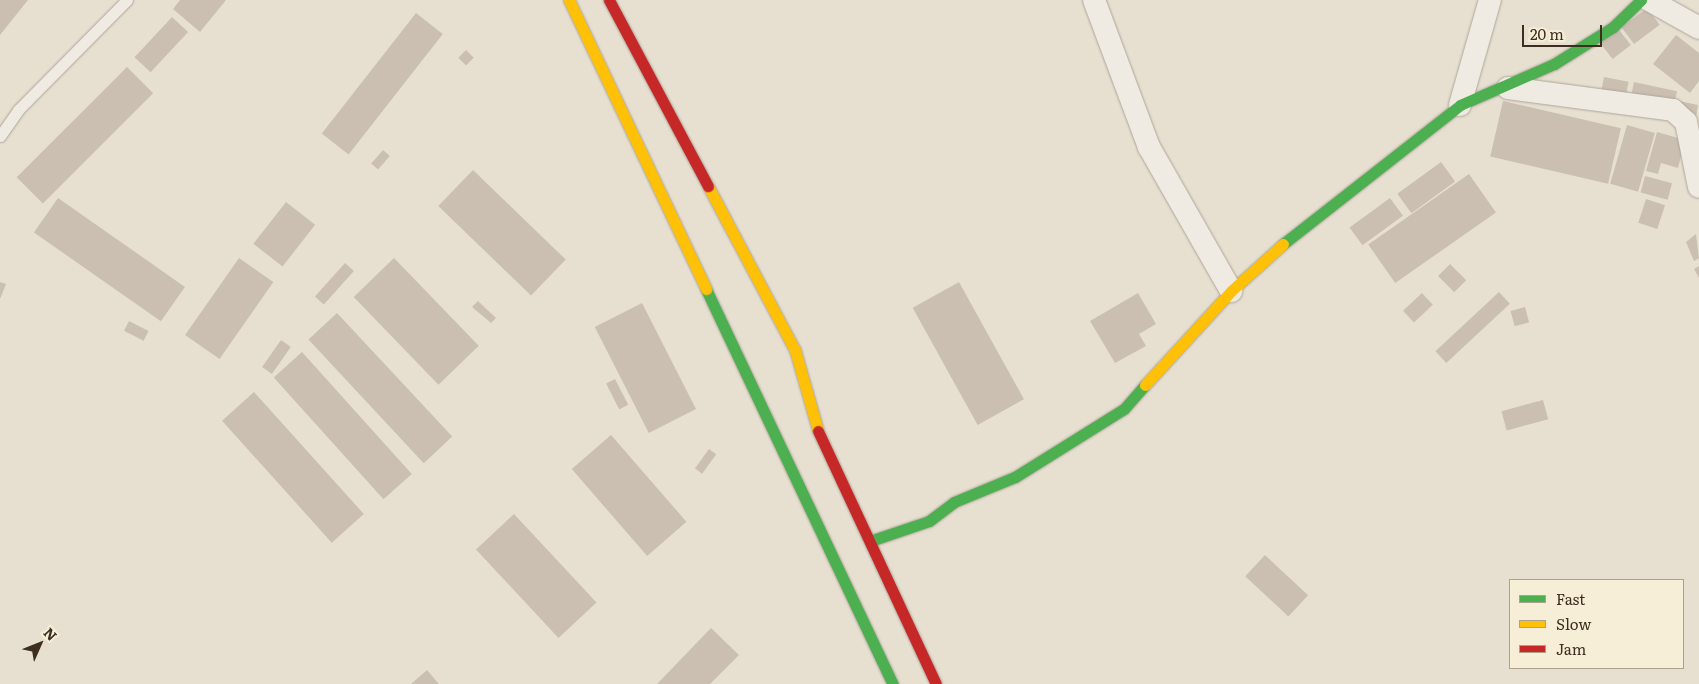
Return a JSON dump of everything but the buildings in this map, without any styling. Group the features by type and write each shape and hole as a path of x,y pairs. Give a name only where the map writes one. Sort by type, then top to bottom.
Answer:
{"main road":[{"path":"569,0 893,684"},
{"path":"609,0 795,350 811,417 936,684"},
{"path":"870,541 929,521 954,502 1015,476 1124,409 1231,291 1299,230 1460,105 1508,88 1613,27 1641,0"}],"street":[{"path":"1094,0 1148,147 1231,291"},
{"path":"1460,105 1490,0"},
{"path":"1649,0 1699,28"},
{"path":"1508,88 1673,110 1686,122 1699,187"}],"lane":[{"path":"0,136 18,110 127,0"}],"traffic: fast":[{"path":"1283,244 1460,105 1554,64 1613,27 1641,0"},
{"path":"706,289 893,684"},
{"path":"870,541 929,521 954,502 1015,477 1124,409 1145,385"}],"traffic: slow":[{"path":"569,0 706,289"},
{"path":"708,186 795,350 818,431"},
{"path":"1145,385 1231,291 1283,244"}],"traffic: jam":[{"path":"609,0 708,186"},
{"path":"818,431 936,684"}]}
